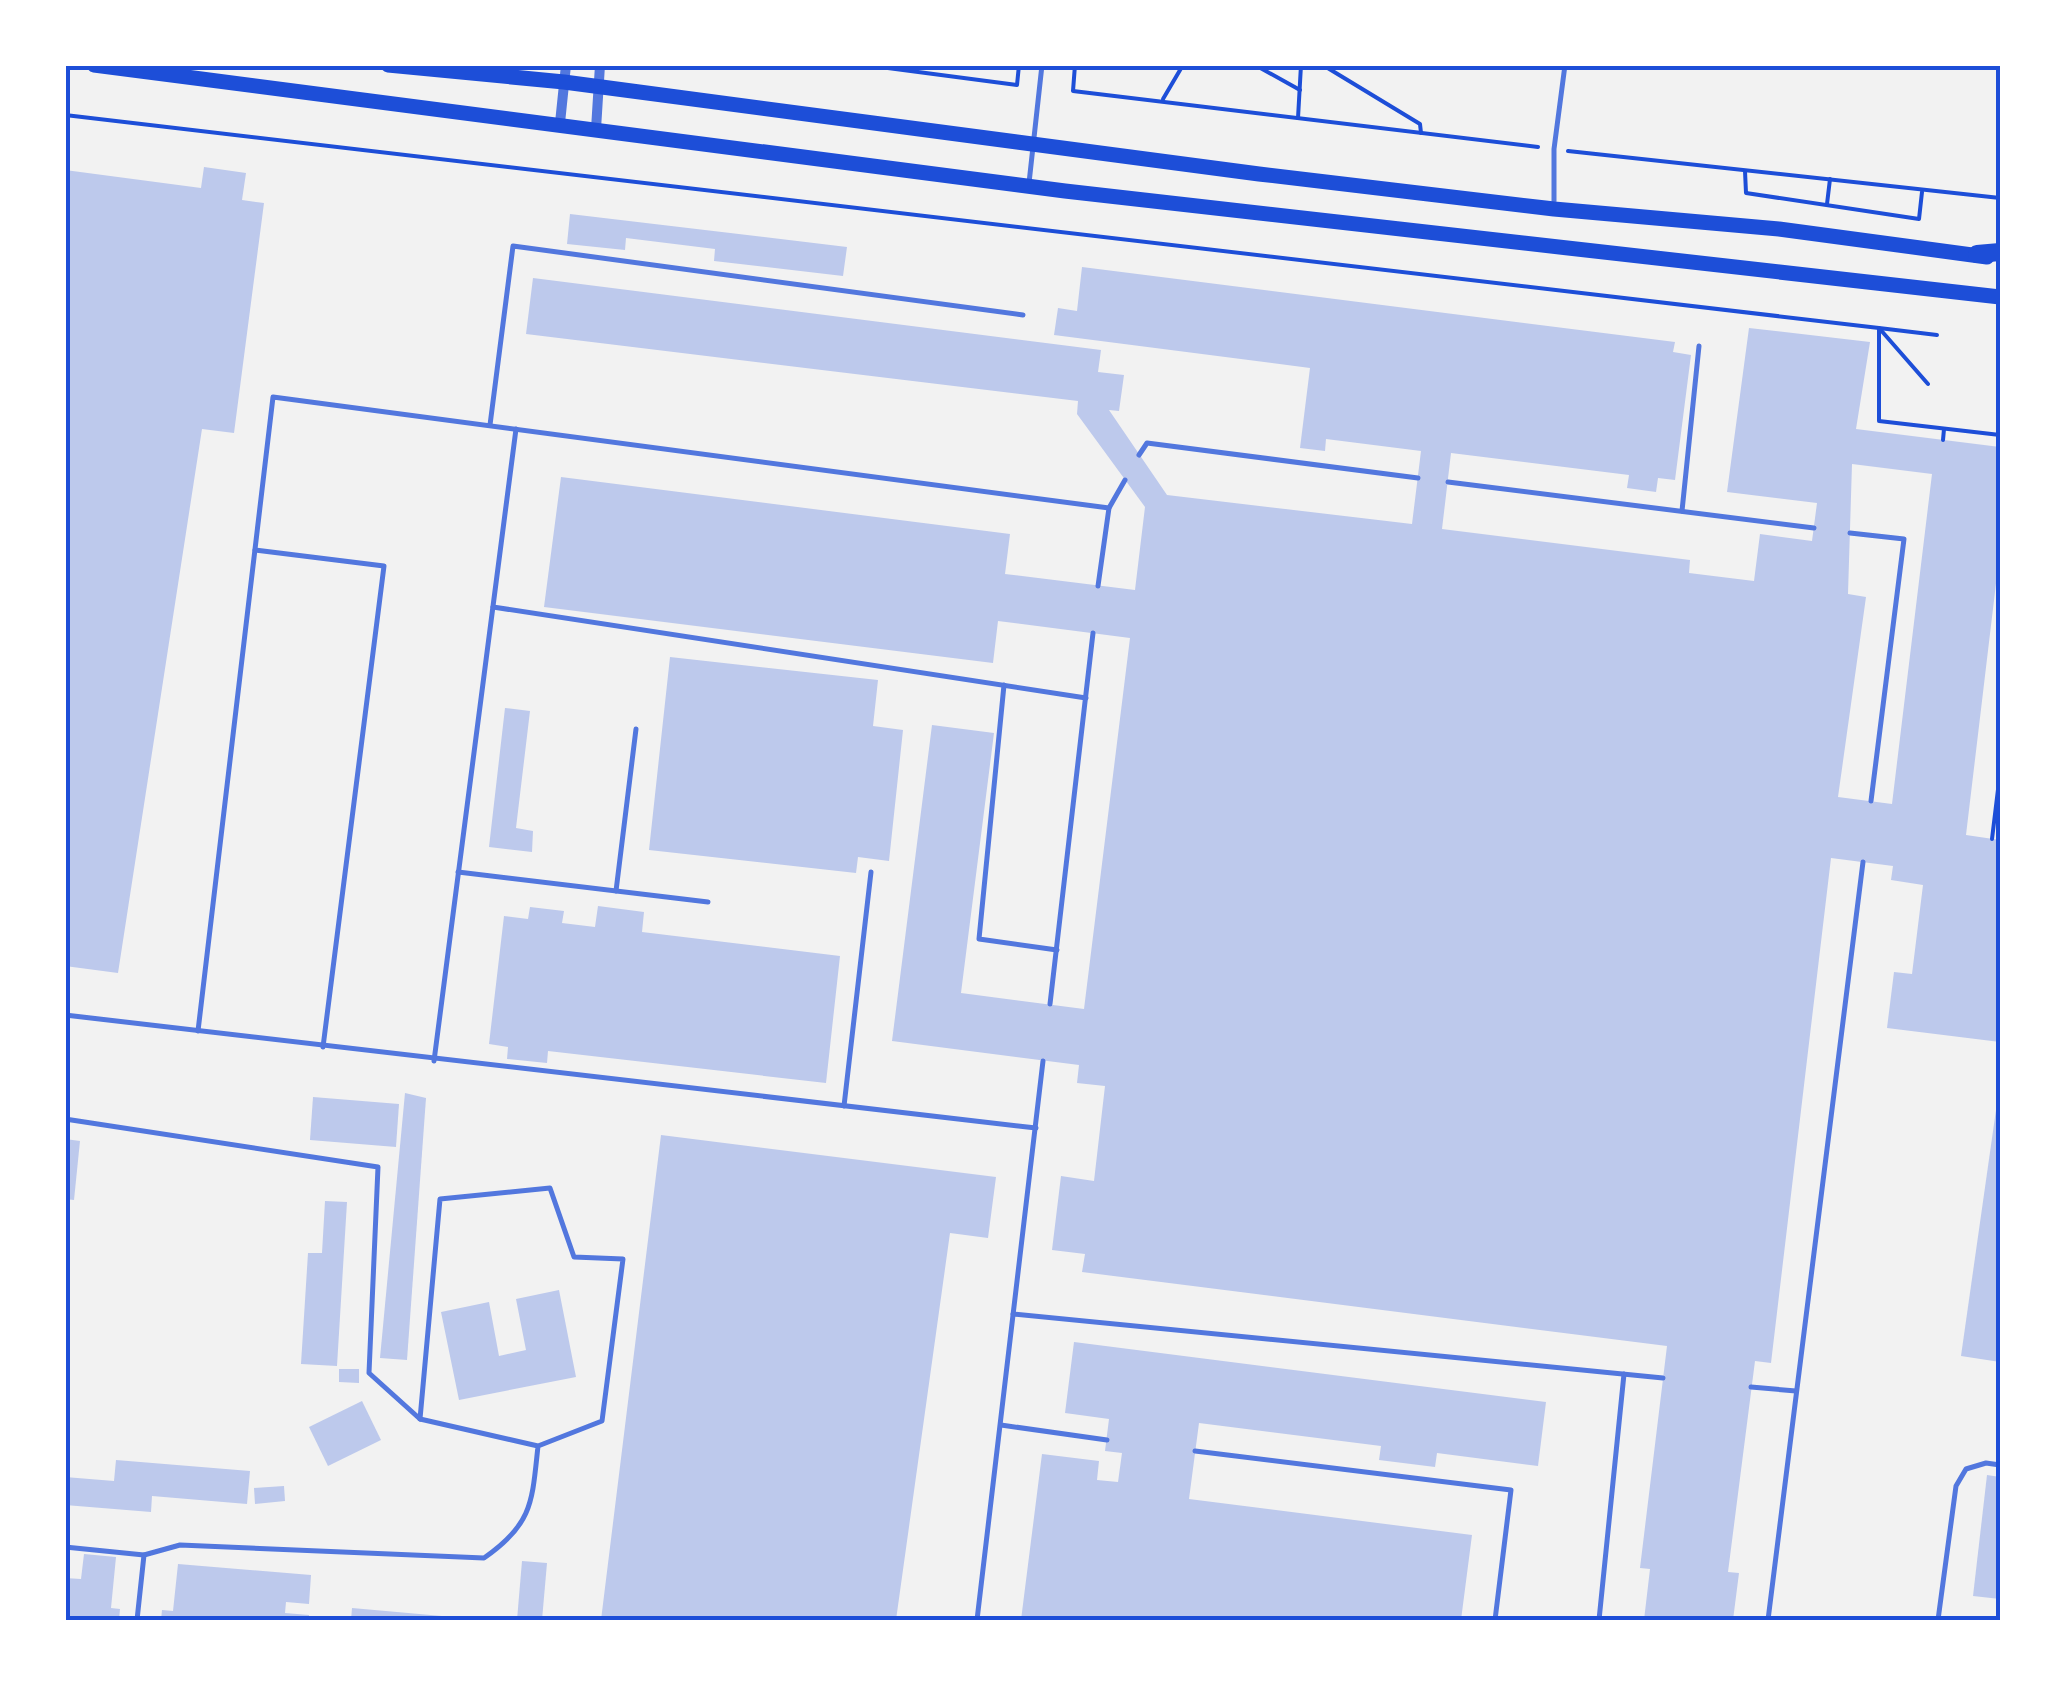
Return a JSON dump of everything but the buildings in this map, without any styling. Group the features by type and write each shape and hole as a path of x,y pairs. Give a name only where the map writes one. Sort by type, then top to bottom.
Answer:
{"main road":[{"path":"94,65 1028,186 2000,297"},
{"path":"388,65 460,68 1554,209 1779,229 2000,260"},
{"path":"1977,254 2000,252"}],"street":[{"path":"560,124 566,65"},
{"path":"596,129 600,65"}],"lane":[{"path":"1028,186 1042,65"},
{"path":"1554,209 1554,149 1565,65"},
{"path":"490,426 513,246 1024,314"},
{"path":"1682,511 1700,346"},
{"path":"198,1031 274,397 1109,508"},
{"path":"434,1061 516,429"},
{"path":"1139,455 1147,442 1418,478"},
{"path":"1098,586 1109,508 1125,480"},
{"path":"1448,482 1814,528"},
{"path":"1850,533 1904,539 1870,801"},
{"path":"255,550 384,566 323,1047"},
{"path":"493,607 1086,698"},
{"path":"1050,1004 1093,633"},
{"path":"1004,685 979,939 1057,950"},
{"path":"616,892 636,729"},
{"path":"1768,1620 1863,862"},
{"path":"458,872 708,902"},
{"path":"844,1106 871,872"},
{"path":"65,1014 434,1061 1036,1128"},
{"path":"977,1620 1044,1060"},
{"path":"65,1119 378,1167 369,1373 420,1419 538,1446 602,1421 623,1259 574,1257 550,1188 440,1199 420,1419"},
{"path":"1013,1314 1664,1378"},
{"path":"1598,1620 1624,1374"},
{"path":"1751,1386 1796,1391"},
{"path":"1000,1425 1107,1440"},
{"path":"65,1547 144,1555 180,1545 484,1558 510,1540 532,1508 538,1446"},
{"path":"1195,1451 1511,1490 1495,1620"},
{"path":"1938,1620 1956,1486 1966,1469 1986,1463 2000,1465"},
{"path":"138,1620 144,1555"}],"path":[{"path":"864,65 1017,85 1019,65"},
{"path":"1075,65 1073,91 2000,198"},
{"path":"1164,99 1183,65"},
{"path":"1255,65 1300,90"},
{"path":"1298,118 1301,65"},
{"path":"1316,65 1326,67 1420,124 1421,132"},
{"path":"1326,67 1339,65"},
{"path":"65,114 1936,335"},
{"path":"1746,170 1746,193 1919,219 1922,192"},
{"path":"1827,204 1830,178"},
{"path":"1879,328 1928,384"},
{"path":"1879,328 1879,421 2000,435"},
{"path":"1943,440 1944,429"},
{"path":"1992,839 2000,773"}]}
